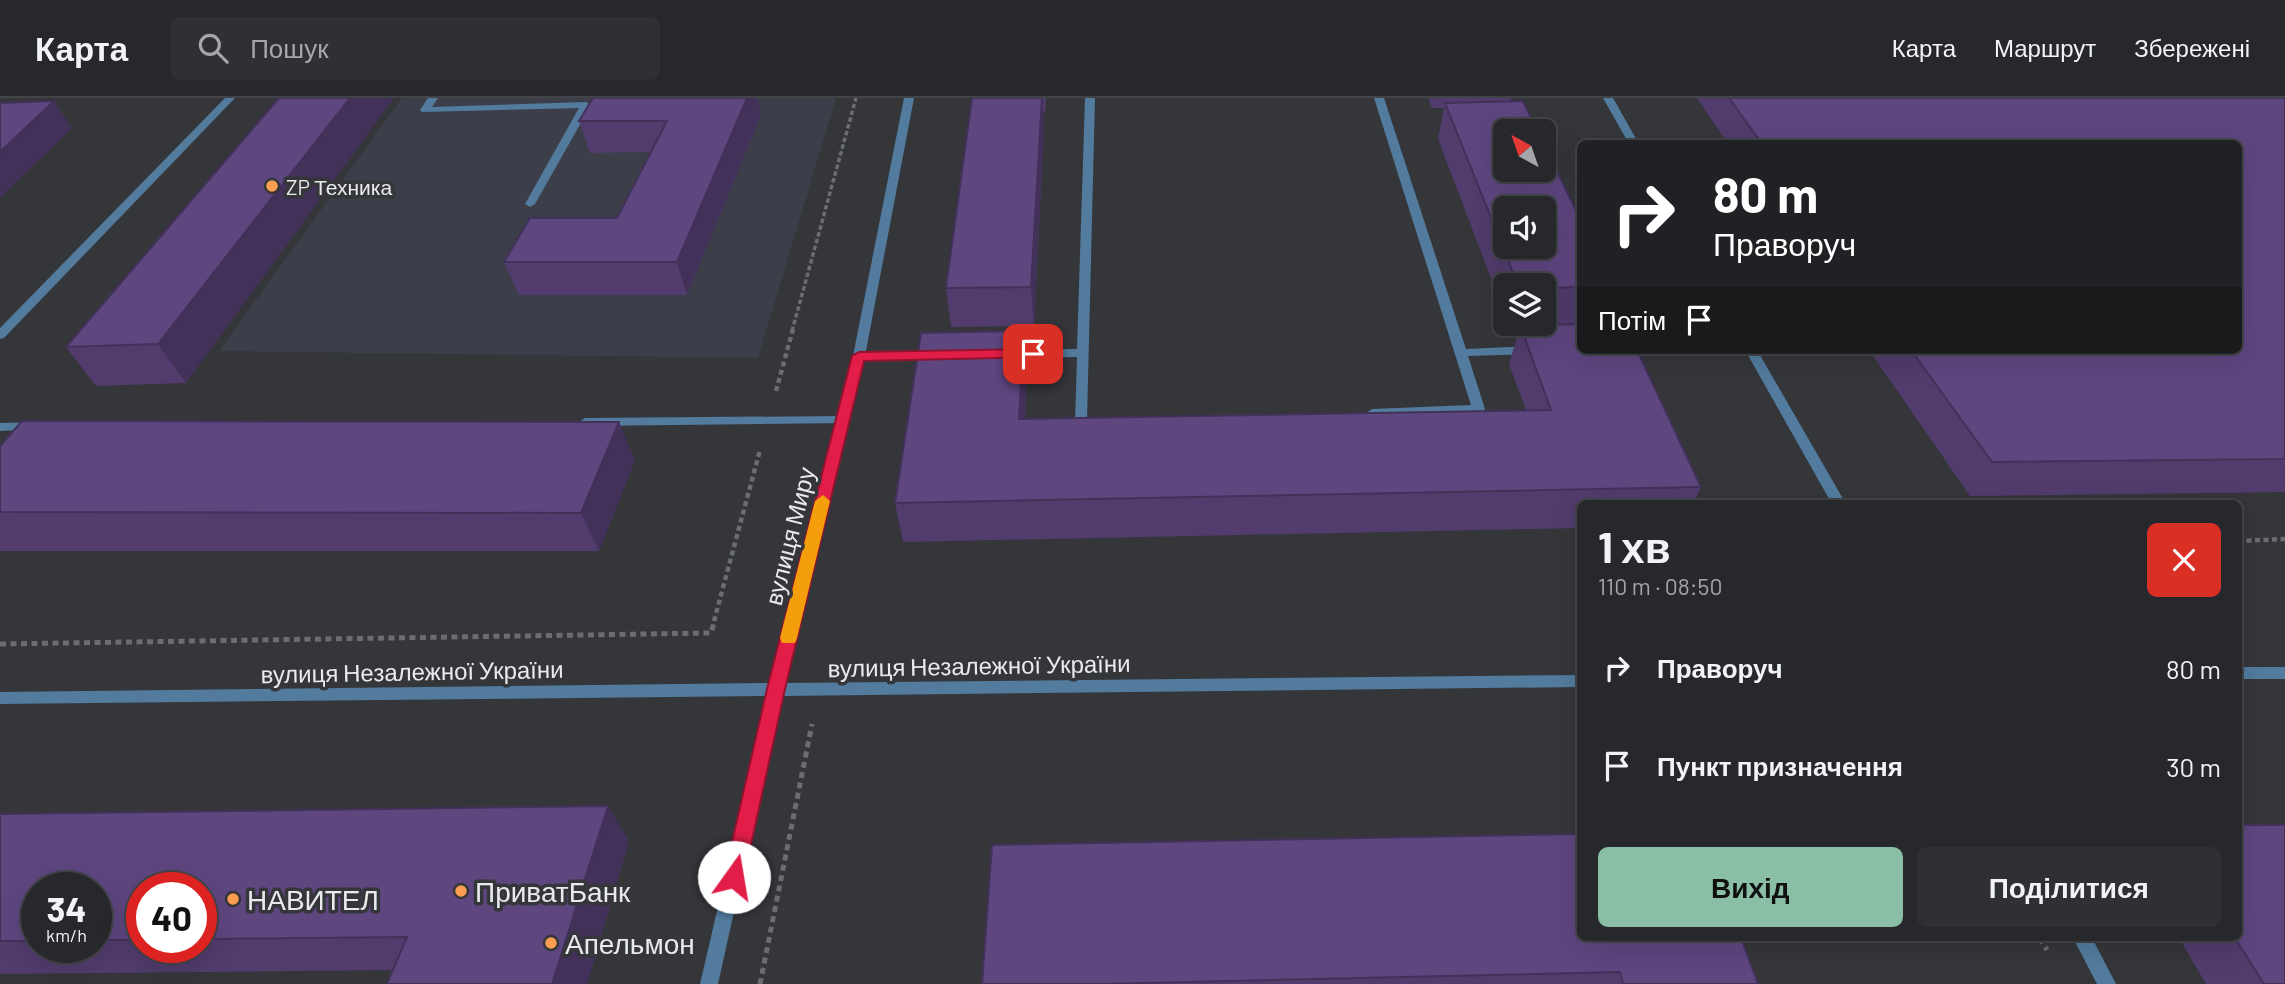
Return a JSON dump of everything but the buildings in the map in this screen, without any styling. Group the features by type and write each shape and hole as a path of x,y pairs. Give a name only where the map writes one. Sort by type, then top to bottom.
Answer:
{"street":[{"path":"0,335 230,98"},
{"path":"433,98 425,110 586,105 530,204"},
{"name":"вулиця Миру","path":"709,984 776,689 859,356 909,98"},
{"path":"1090,98 1081,424 1108,423"},
{"path":"1356,414 1479,409 1379,98"},
{"path":"1608,98 1632,140"},
{"path":"1461,353 1541,350"},
{"path":"990,354 1083,353"},
{"path":"1753,354 1837,500"},
{"path":"859,356 951,355"},
{"path":"574,422 843,420"},
{"path":"0,427 34,430"},
{"path":"2242,673 2285,673"},
{"name":"вулиця Незалежної України","path":"0,698 1577,681"},
{"path":"2084,941 2107,984"}],"path":[{"path":"0,644 711,632 856,98"},
{"path":"2242,541 2285,539"},
{"path":"760,984 812,723 826,722"}],"shaded area":[{"path":"402,98 836,98 758,358 219,351"}],"slow traffic":[{"path":"788,638 823,501"}],"place":[{"name":"ZP Техника","path":"272,186"},
{"name":"ПриватБанк","path":"461,891"},
{"name":"НАВИТЕЛ","path":"233,899"},
{"name":"Апельмон","path":"551,943"}],"route":[{"path":"734,877 776,689 859,356 1033,354"}]}
